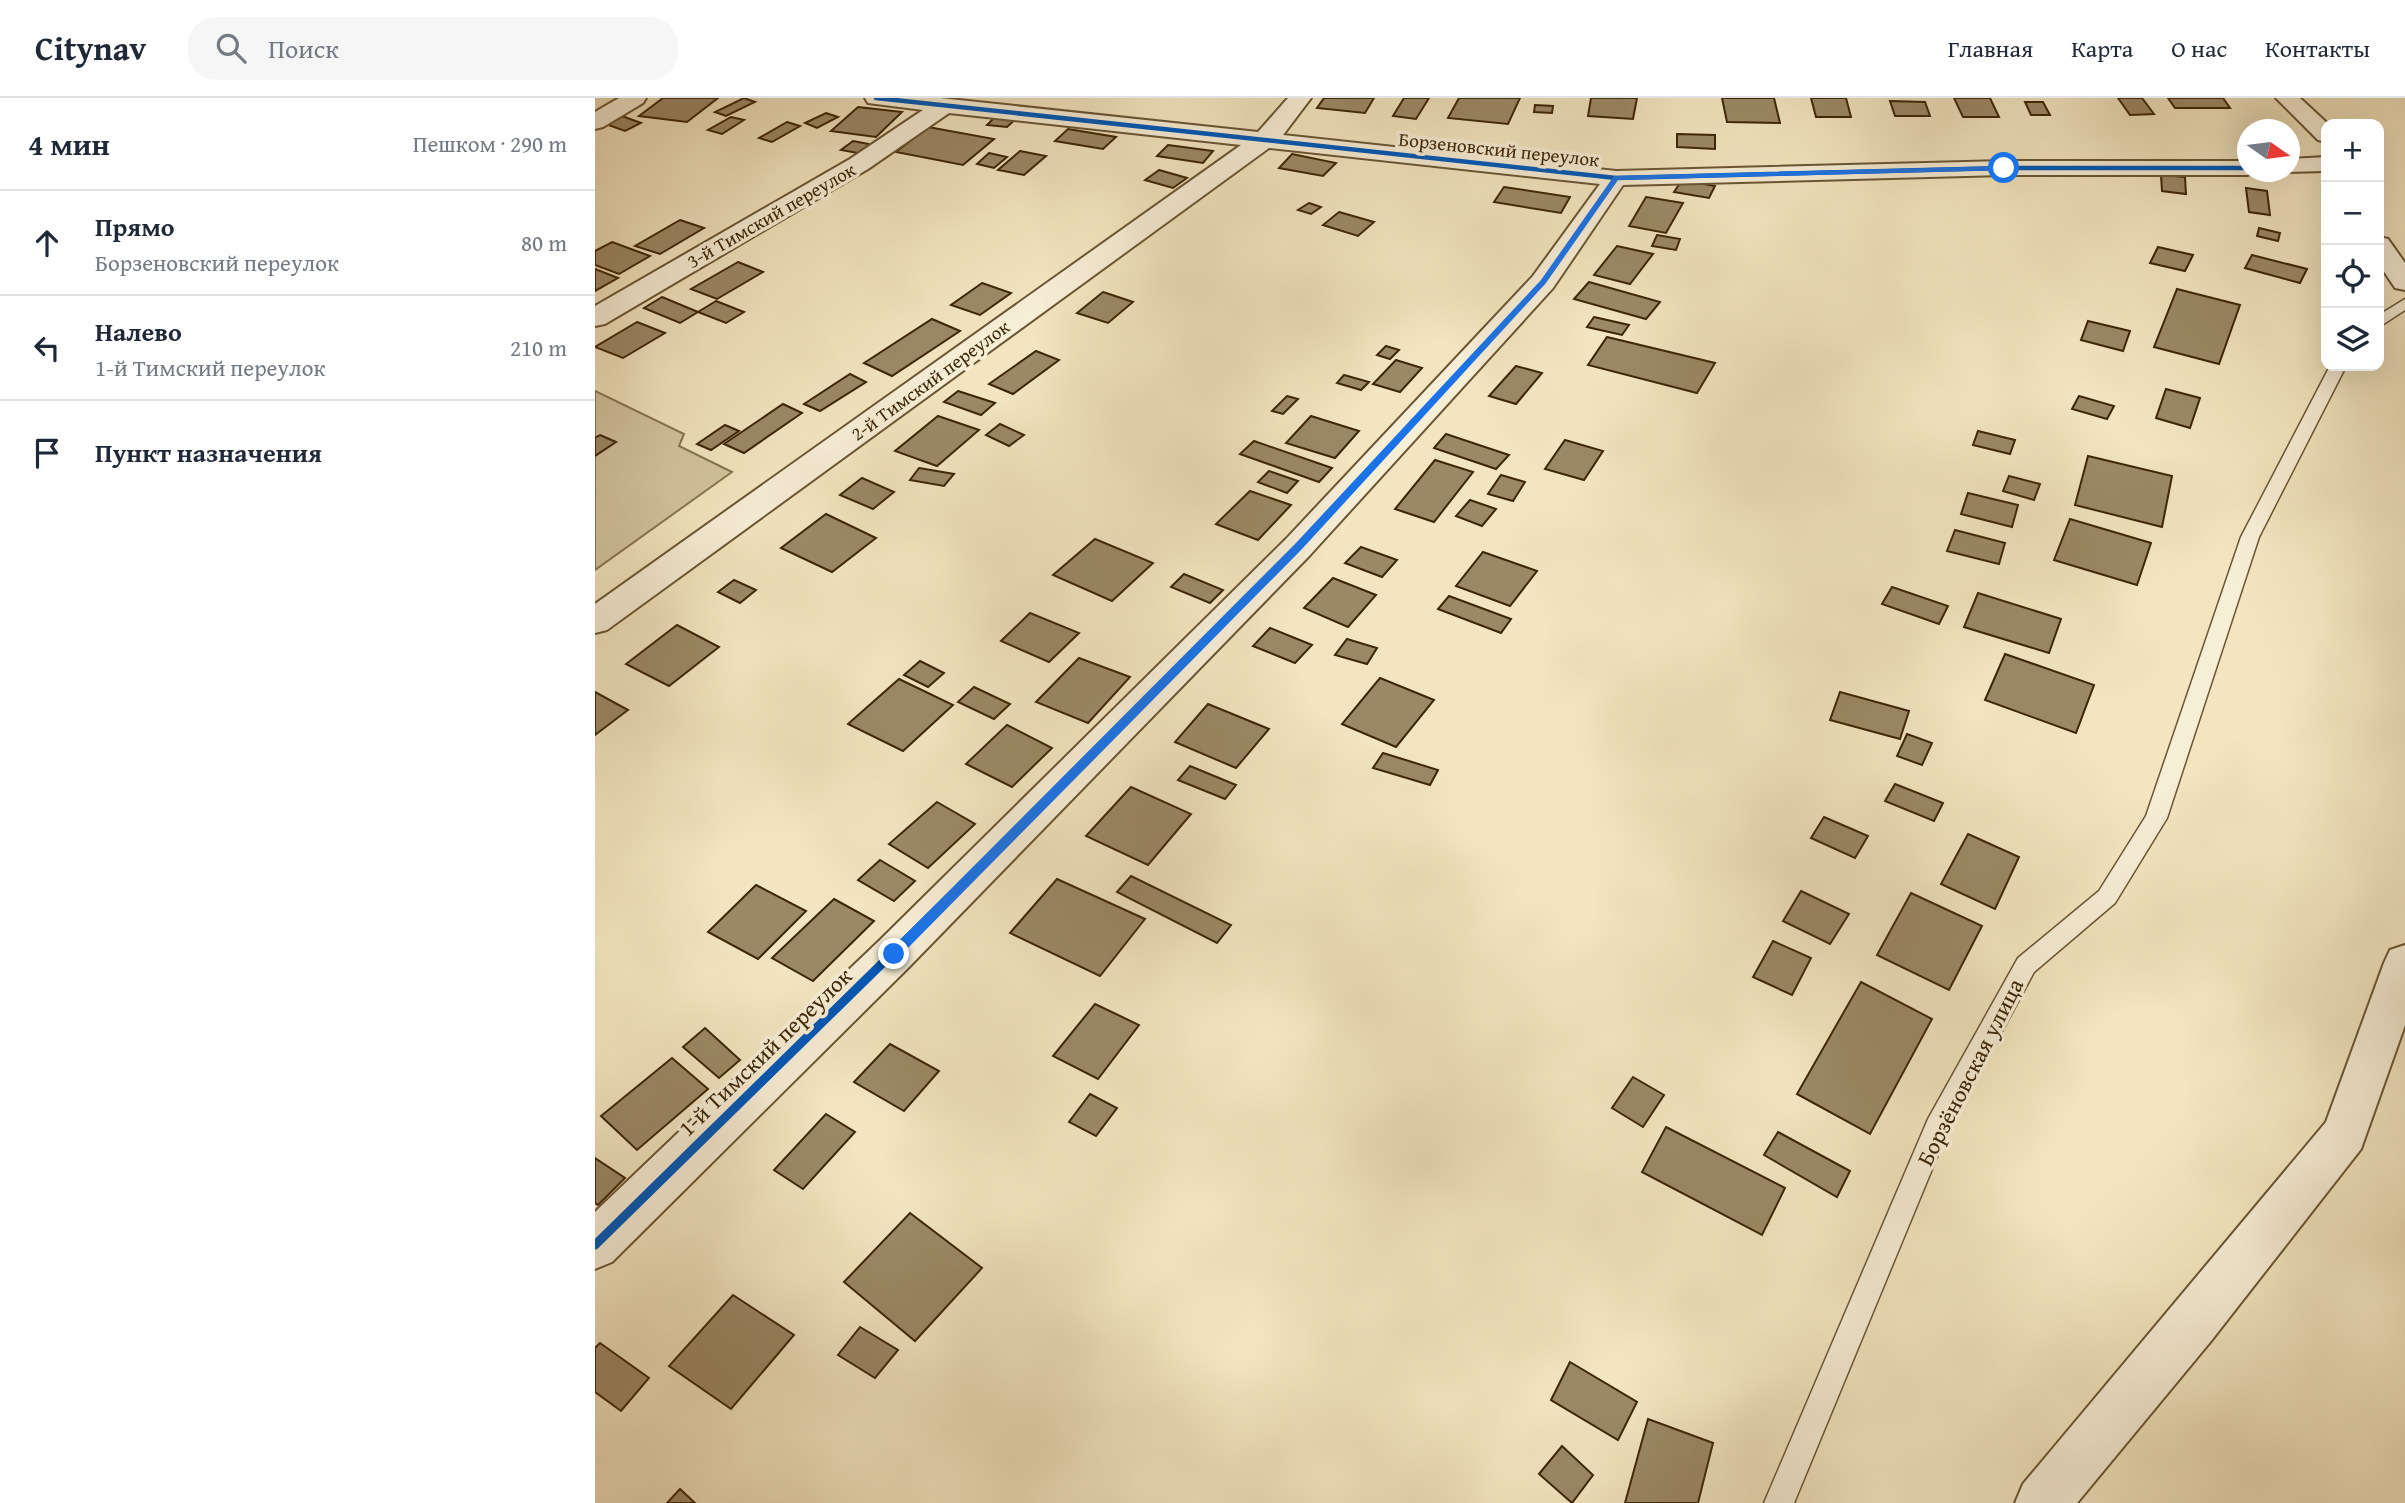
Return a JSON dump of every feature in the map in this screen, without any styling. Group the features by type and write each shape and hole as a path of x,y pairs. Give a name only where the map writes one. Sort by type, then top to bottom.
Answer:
{"street":[{"path":"595,122 635,98"},
{"name":"Борзеновский переулок","path":"876,98 1616,177 2004,168 2237,168"},
{"name":"2-й Тимский переулок","path":"595,621 1265,139 1281,124 1300,98"},
{"path":"2287,98 2321,130"},
{"name":"3-й Тимский переулок","path":"595,318 859,164 944,106"},
{"path":"2300,165 2321,164"},
{"name":"1-й Тимский переулок","path":"595,1245 894,954 1298,547 1543,282 1616,177"},
{"path":"2384,252 2405,282"},
{"path":"2042,1503 2193,1323 2345,1134 2405,963"}],"lane":[{"path":"2384,318 2405,303"},
{"name":"Борзёновская улица","path":"1779,1503 1937,1127 2026,965 2107,897 2156,818 2250,537 2335,371"}],"shaded area":[{"path":"595,391 684,434 679,446 732,472 595,570"}],"building":[{"path":"663,98 718,98 687,122 639,116"},
{"path":"744,98 755,102 726,116 715,112"},
{"path":"1324,98 1374,98 1365,113 1317,108"},
{"path":"1404,98 1429,98 1416,119 1393,116"},
{"path":"1459,98 1520,98 1508,124 1448,118"},
{"path":"1591,98 1637,98 1633,119 1588,116"},
{"path":"1722,98 1774,98 1780,123 1727,122"},
{"path":"1811,98 1846,98 1851,117 1816,117"},
{"path":"1954,98 1990,98 1999,117 1963,117"},
{"path":"2118,98 2142,98 2154,114 2130,115"},
{"path":"2168,98 2223,98 2230,108 2175,108"},
{"path":"1890,101 1925,102 1930,116 1895,116"},
{"path":"2025,102 2043,102 2050,115 2031,115"},
{"path":"1535,105 1553,106 1552,113 1534,112"},
{"path":"858,107 902,112 876,137 831,131"},
{"path":"826,113 838,117 817,128 805,123"},
{"path":"999,113 1020,115 1007,127 987,125"},
{"path":"619,115 641,123 625,131 603,123"},
{"path":"731,117 744,120 722,134 708,130"},
{"path":"787,122 800,126 772,142 759,138"},
{"path":"928,127 994,139 963,165 896,152"},
{"path":"1068,129 1116,137 1103,149 1055,141"},
{"path":"1677,134 1715,135 1715,149 1677,147"},
{"path":"853,141 874,145 863,154 841,150"},
{"path":"1168,145 1213,151 1203,163 1157,156"},
{"path":"1020,151 1046,156 1024,175 998,170"},
{"path":"989,153 1007,157 994,168 977,164"},
{"path":"1292,154 1336,163 1323,176 1279,168"},
{"path":"1159,170 1187,178 1173,188 1145,180"},
{"path":"2161,175 2185,177 2186,194 2162,191"},
{"path":"1682,180 1715,186 1709,198 1674,192"},
{"path":"1504,187 1570,197 1561,213 1494,202"},
{"path":"2246,188 2267,191 2270,215 2249,212"},
{"path":"1646,197 1683,203 1666,233 1629,226"},
{"path":"1309,203 1321,207 1311,214 1298,210"},
{"path":"1339,212 1374,222 1358,236 1323,225"},
{"path":"680,220 704,228 660,254 635,246"},
{"path":"2259,228 2280,233 2278,241 2257,236"},
{"path":"1657,235 1680,239 1676,250 1652,246"},
{"path":"612,242 650,256 619,274 595,265 595,251"},
{"path":"1617,246 1653,254 1630,284 1594,275"},
{"path":"2158,247 2193,255 2185,271 2150,263"},
{"path":"2252,255 2307,269 2300,283 2245,268"},
{"path":"738,262 763,272 717,299 691,289"},
{"path":"595,269 618,278 595,291"},
{"path":"1589,282 1660,302 1646,319 1574,299"},
{"path":"982,283 1011,293 980,315 951,305"},
{"path":"2177,289 2240,305 2219,364 2154,347"},
{"path":"1103,292 1133,302 1108,323 1077,313"},
{"path":"662,297 698,312 680,323 644,308"},
{"path":"716,301 744,312 726,323 698,312"},
{"path":"1594,317 1629,325 1622,335 1587,327"},
{"path":"932,319 960,331 892,376 864,363"},
{"path":"2088,321 2130,331 2123,351 2081,340"},
{"path":"637,322 665,333 623,358 595,347"},
{"path":"1607,337 1715,363 1697,393 1588,365"},
{"path":"1386,346 1399,350 1390,359 1377,355"},
{"path":"1036,351 1059,360 1013,394 989,384"},
{"path":"1396,360 1422,368 1400,392 1373,384"},
{"path":"1516,366 1542,373 1516,404 1489,396"},
{"path":"850,374 866,382 820,411 804,404"},
{"path":"1344,375 1369,382 1361,390 1337,383"},
{"path":"2166,389 2200,398 2190,428 2156,418"},
{"path":"958,391 995,403 981,415 944,402"},
{"path":"1287,396 1298,399 1283,414 1272,411"},
{"path":"2079,396 2114,406 2107,419 2072,409"},
{"path":"783,404 802,413 744,453 724,444"},
{"path":"938,416 979,430 937,466 895,451"},
{"path":"1311,416 1359,431 1335,458 1286,443"},
{"path":"1000,424 1024,435 1009,446 986,435"},
{"path":"725,425 739,431 711,450 697,444"},
{"path":"1978,431 2015,440 2010,454 1973,445"},
{"path":"1446,434 1509,455 1496,469 1434,448"},
{"path":"600,435 616,442 595,456 595,438"},
{"path":"1565,440 1603,451 1584,480 1545,469"},
{"path":"1254,441 1332,468 1319,482 1240,454"},
{"path":"2088,456 2172,476 2162,527 2075,505"},
{"path":"1435,460 1473,472 1434,522 1395,509"},
{"path":"919,468 954,474 944,486 910,480"},
{"path":"1269,471 1298,481 1287,493 1258,482"},
{"path":"1501,475 1525,482 1513,501 1488,494"},
{"path":"2009,476 2040,484 2034,500 2003,491"},
{"path":"862,478 894,492 873,509 840,495"},
{"path":"1250,491 1291,505 1258,540 1216,524"},
{"path":"1968,493 2018,505 2012,527 1961,514"},
{"path":"1470,500 1496,509 1482,526 1456,516"},
{"path":"826,514 876,538 832,572 781,548"},
{"path":"2070,519 2151,543 2137,585 2054,560"},
{"path":"1955,530 2005,543 1999,564 1947,551"},
{"path":"1095,539 1153,563 1112,601 1053,575"},
{"path":"1361,547 1397,560 1382,577 1345,563"},
{"path":"1483,552 1537,571 1510,606 1456,586"},
{"path":"1184,574 1223,590 1210,603 1171,587"},
{"path":"1333,578 1376,595 1348,627 1304,608"},
{"path":"734,580 756,590 740,603 718,592"},
{"path":"1892,587 1948,606 1939,624 1882,604"},
{"path":"1978,593 2061,619 2049,653 1964,627"},
{"path":"1449,596 1511,619 1501,633 1438,609"},
{"path":"1030,613 1079,633 1049,662 1001,641"},
{"path":"677,625 719,647 669,686 626,664"},
{"path":"1270,628 1312,645 1295,663 1253,646"},
{"path":"1347,639 1377,648 1367,664 1335,655"},
{"path":"2005,654 2094,685 2076,733 1985,700"},
{"path":"1079,658 1130,677 1088,723 1036,702"},
{"path":"920,661 944,673 928,687 904,675"},
{"path":"1380,678 1434,700 1396,747 1342,724"},
{"path":"899,679 953,705 903,751 848,724"},
{"path":"974,687 1010,704 994,719 958,702"},
{"path":"595,692 628,710 595,735"},
{"path":"1840,692 1909,711 1900,739 1830,720"},
{"path":"1208,704 1269,729 1236,768 1175,742"},
{"path":"1007,725 1052,748 1012,787 966,764"},
{"path":"1907,734 1932,743 1922,765 1897,756"},
{"path":"1383,753 1438,770 1430,785 1373,768"},
{"path":"1190,766 1236,785 1225,799 1178,780"},
{"path":"1895,784 1943,803 1934,821 1885,801"},
{"path":"1131,787 1191,814 1148,865 1086,836"},
{"path":"937,802 975,824 928,868 889,844"},
{"path":"1824,817 1868,836 1855,858 1811,838"},
{"path":"1968,834 2019,857 1995,909 1941,884"},
{"path":"880,860 915,881 894,901 858,880"},
{"path":"1131,876 1231,925 1217,943 1117,892"},
{"path":"1057,879 1145,919 1100,976 1010,933"},
{"path":"756,885 806,911 758,959 708,932"},
{"path":"1801,891 1849,914 1830,944 1783,921"},
{"path":"1911,893 1982,926 1949,990 1877,955"},
{"path":"834,899 874,921 813,981 772,958"},
{"path":"1773,941 1811,958 1792,995 1753,977"},
{"path":"1861,982 1932,1019 1870,1134 1797,1094"},
{"path":"1095,1004 1139,1025 1098,1079 1053,1056"},
{"path":"705,1028 740,1060 719,1078 683,1047"},
{"path":"890,1044 939,1071 904,1111 854,1082"},
{"path":"672,1058 708,1089 637,1150 601,1116"},
{"path":"1633,1077 1664,1095 1643,1127 1612,1108"},
{"path":"1090,1094 1117,1108 1096,1136 1069,1122"},
{"path":"826,1114 855,1132 803,1189 774,1170"},
{"path":"1666,1127 1785,1188 1762,1235 1642,1172"},
{"path":"1778,1132 1850,1171 1837,1197 1764,1155"},
{"path":"595,1158 625,1178 598,1205 595,1203"},
{"path":"910,1213 982,1268 915,1341 844,1282"},
{"path":"733,1295 794,1335 731,1409 669,1366"},
{"path":"860,1327 898,1350 875,1378 838,1355"},
{"path":"600,1343 649,1378 621,1411 595,1392 595,1348"},
{"path":"1570,1362 1637,1402 1618,1440 1551,1400"},
{"path":"1648,1419 1713,1443 1698,1503 1625,1503"},
{"path":"1562,1446 1593,1475 1572,1503 1539,1474"},
{"path":"680,1489 695,1503 667,1503"}],"cycle path":[{"path":"876,98 1616,178 2004,168 2237,168"},
{"path":"595,1245 894,954 1298,547 1543,282 1616,178"}],"route":[{"path":"894,954 1298,547 1543,282 1616,177 2004,168"}]}
